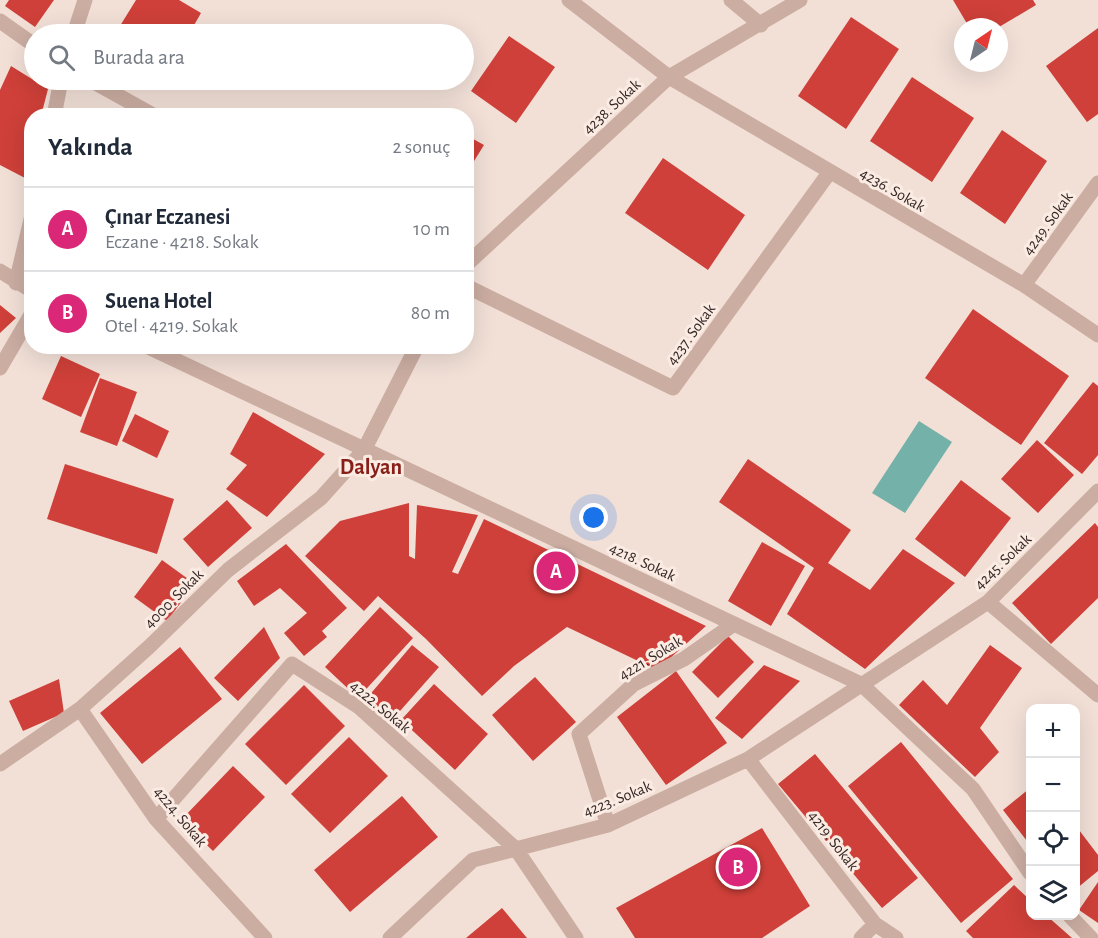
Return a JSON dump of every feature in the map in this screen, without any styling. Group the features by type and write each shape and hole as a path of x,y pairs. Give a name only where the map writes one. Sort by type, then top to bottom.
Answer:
{"street":[{"path":"77,24 84,0"},
{"name":"4236. Sokak","path":"569,0 669,77 829,173 1024,285 1098,335"},
{"path":"731,0 761,25"},
{"name":"4238. Sokak","path":"474,258 669,77 800,0"},
{"path":"0,21 24,38"},
{"path":"56,108 60,90"},
{"path":"108,90 141,108"},
{"name":"4237. Sokak","path":"474,290 673,388 829,173"},
{"name":"4249. Sokak","path":"1024,285 1098,183"},
{"path":"16,283 24,249"},
{"path":"0,271 24,287"},
{"path":"0,368 24,327"},
{"name":"4218. Sokak","path":"163,354 861,684 973,789 1026,867"},
{"path":"364,450 413,354"},
{"name":"4000. Sokak","path":"0,764 80,709 150,646 228,570 321,498 364,450"},
{"name":"4245. Sokak","path":"861,684 988,602 1098,491"},
{"path":"988,602 1098,695"},
{"name":"4221. Sokak","path":"608,825 579,734 634,684 684,659 734,624"},
{"name":"4222. Sokak","path":"156,819 292,664 359,707 516,849 576,938"},
{"name":"4223. Sokak","path":"390,938 473,860 608,825 748,759 861,684"},
{"name":"4224. Sokak","path":"80,709 156,819 265,938"},
{"name":"4219. Sokak","path":"748,759 875,924 896,938"},
{"path":"1075,920 1091,938"},
{"path":"861,938 875,924"}],"water":[{"path":"919,421 952,442 905,513 872,493"}],"building":[{"path":"9,0 54,0 37,24 31,24 5,6"},
{"path":"136,0 179,0 201,13 195,24 121,24"},
{"path":"953,0 1033,0 1036,5 1008,22 1008,18 964,18"},
{"path":"851,17 899,49 846,129 798,96"},
{"path":"1098,28 1098,114 1087,122 1046,66"},
{"path":"509,36 555,67 516,123 471,91 474,90 474,87"},
{"path":"11,66 24,74 24,90 48,90 43,108 24,108 24,177 0,165 0,90"},
{"path":"912,77 974,118 932,182 870,141"},
{"path":"1002,130 1047,161 1005,224 960,193"},
{"path":"474,139 484,145 474,161"},
{"path":"663,158 745,215 708,270 625,213"},
{"path":"0,305 16,318 0,333"},
{"path":"973,309 1069,376 1021,445 925,378"},
{"path":"61,356 100,374 81,417 42,399"},
{"path":"100,378 137,392 117,446 80,432"},
{"path":"1093,382 1098,386 1098,455 1082,474 1044,443"},
{"path":"253,412 325,454 267,517 226,489 247,465 230,454"},
{"path":"135,414 169,431 157,458 122,441"},
{"path":"1037,440 1074,475 1038,513 1001,479"},
{"path":"748,459 851,530 828,563 870,590 903,549 955,583 865,669 787,614 814,568 719,502"},
{"path":"65,464 174,499 157,554 47,519"},
{"path":"961,480 1011,518 965,577 915,539"},
{"path":"227,500 252,528 208,567 183,539"},
{"path":"409,503 409,556 415,559 417,505 478,515 452,572 458,574 484,519 706,626 657,670 567,627 514,666 482,696 426,639 378,596 364,611 305,556 340,521"},
{"path":"1095,523 1098,527 1098,598 1051,644 1012,603"},
{"path":"762,542 805,566 771,626 728,601"},
{"path":"286,544 347,608 322,631 327,637 304,656 284,633 307,613 280,588 254,606 237,581"},
{"path":"162,560 195,584 167,621 134,597"},
{"path":"380,607 413,638 358,698 325,667"},
{"path":"264,627 280,658 238,701 214,678"},
{"path":"728,636 754,662 718,698 692,672"},
{"path":"412,645 439,667 392,720 367,698"},
{"path":"990,645 1022,668 980,728 999,752 975,777 899,705 923,680 947,705"},
{"path":"180,647 222,699 142,764 100,713"},
{"path":"764,665 800,681 742,739 715,718"},
{"path":"676,671 727,743 666,785 617,717"},
{"path":"535,677 576,722 533,761 492,715"},
{"path":"59,679 64,713 23,731 9,701"},
{"path":"434,684 488,734 455,770 401,720"},
{"path":"304,685 345,726 286,785 245,744"},
{"path":"349,737 388,776 330,833 291,794"},
{"path":"901,742 1013,879 961,923 848,786"},
{"path":"815,754 918,878 882,908 778,784"},
{"path":"233,766 265,797 213,851 181,820"},
{"path":"1026,791 1026,840 1003,810"},
{"path":"402,796 438,837 350,912 314,870"},
{"path":"762,828 810,906 762,938 635,938 616,908"},
{"path":"1080,831 1098,855 1098,871 1080,886"},
{"path":"1098,882 1098,923 1080,909"},
{"path":"1014,885 1026,896 1026,920 1052,920 1072,938 973,938 966,931"},
{"path":"502,908 527,938 466,938"}],"place":[{"name":"Çınar Eczanesi","path":"556,571"},
{"name":"Suena Hotel","path":"738,867"}],"district":[{"name":"Dalyan","path":"371,466"}]}
